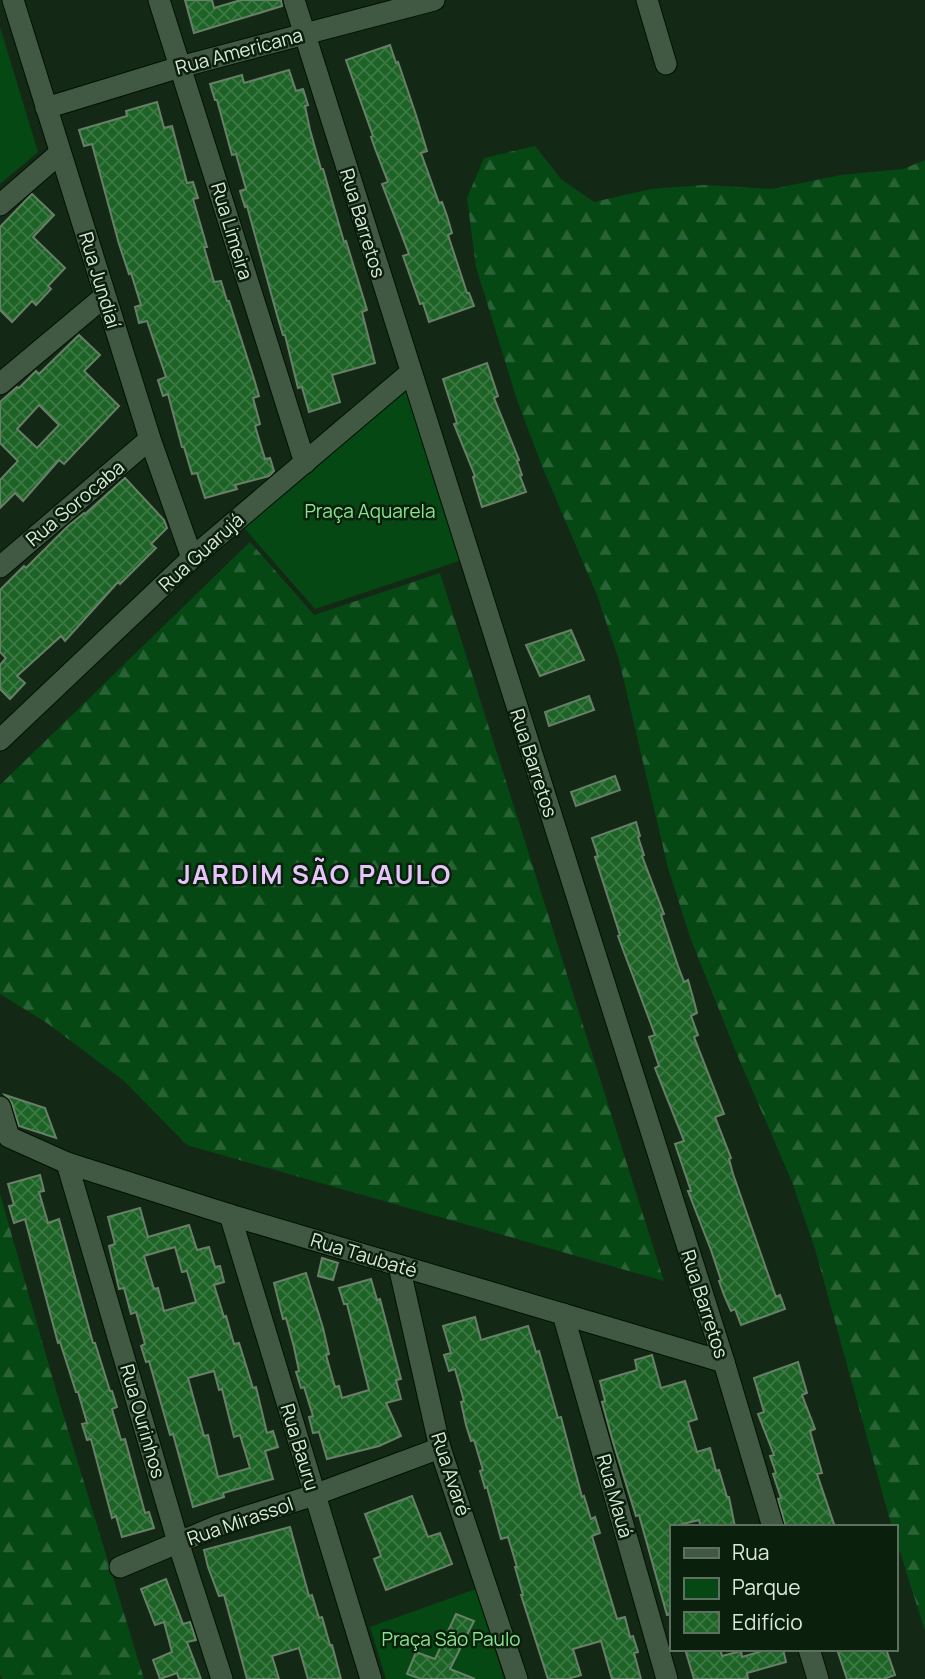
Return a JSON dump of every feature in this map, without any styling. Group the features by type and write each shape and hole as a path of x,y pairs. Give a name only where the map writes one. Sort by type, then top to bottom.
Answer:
{"street":[{"name":"Rua Jundiaí","path":"13,0 150,439 192,558"},
{"name":"Rua Limeira","path":"159,0 305,463"},
{"name":"Rua Barretos","path":"294,0 724,1362 772,1525"},
{"name":"Rua Americana","path":"46,108 180,67 434,0"},
{"path":"647,0 666,64"},
{"path":"0,205 60,153"},
{"path":"0,384 105,296"},
{"name":"Rua Guarujá","path":"0,740 192,558 410,373"},
{"name":"Rua Sorocaba","path":"0,567 150,439"},
{"name":"Rua Taubaté","path":"0,1108 9,1137 66,1163 398,1266 724,1362"},
{"name":"Rua Ourinhos","path":"66,1163 178,1542 222,1679"},
{"name":"Rua Bauru","path":"230,1214 371,1679"},
{"name":"Rua Avaré","path":"398,1266 440,1448 517,1679"},
{"name":"Rua Mauá","path":"563,1314 667,1679"},
{"name":"Rua Mirassol","path":"120,1567 220,1525 314,1495 440,1448"},
{"path":"810,1651 818,1679"}],"green space":[{"path":"0,27 38,152 0,184"},
{"path":"535,146 561,179 594,202 651,189 704,185 772,189 841,175 903,169 925,160 925,1631 897,1542 897,1525 891,1524 815,1249 792,1182 690,937 668,868 619,660 597,595 517,400 476,267 467,198 484,158"},
{"name":"Praça Aquarela","path":"408,377 465,559 315,609 239,522"},
{"path":"250,542 314,615 440,573 664,1281 187,1145 124,1081 47,1023 0,994 0,785"},
{"path":"0,1194 60,1404 144,1679 2,1679 0,1674"},
{"name":"Praça São Paulo","path":"476,1589 504,1679 386,1679 370,1627"}],"building":[{"path":"185,0 212,0 214,8 241,0 281,0 282,6 194,33"},
{"path":"390,45 427,151 421,153 439,203 442,202 447,216 452,233 448,235 467,293 474,306 429,322 403,256 409,254 382,184 388,182 346,60"},
{"path":"289,70 296,91 303,89 308,105 305,106 321,169 367,310 362,312 375,363 332,375 340,402 309,412 302,387 298,388 285,335 247,206 245,207 240,191 246,189 236,154 232,155 210,84 242,75 244,83"},
{"path":"157,102 164,128 172,126 187,183 193,182 198,198 193,199 207,247 204,247 214,282 221,281 229,301 254,379 259,396 253,398 260,424 255,426 265,459 270,458 274,471 269,476 235,485 237,489 205,498 197,473 192,474 182,447 168,394 163,396 158,380 166,377 147,321 139,323 135,307 141,305 119,244 92,144 84,146 79,130 127,116 126,111"},
{"path":"32,194 54,215 33,237 65,268 48,286 51,289 36,305 32,301 12,322 0,310 0,227"},
{"path":"79,335 100,355 84,371 119,406 64,464 59,460 23,501 15,493 0,508 0,480 18,461 0,443 0,402 36,371 39,374","holes":["39,405 59,425 37,448 17,429"]},
{"path":"487,363 498,396 494,398 519,460 520,476 526,492 482,507 473,477 475,476 454,424 457,423 443,379"},
{"path":"125,478 164,520 167,528 151,544 156,548 120,584 118,582 65,641 61,636 17,676 25,683 10,699 0,689 0,665 6,658 0,652 0,590 67,527"},
{"path":"571,630 584,660 540,676 526,645"},
{"path":"589,696 594,710 549,726 545,712"},
{"path":"615,776 620,790 576,806 571,792"},
{"path":"636,822 644,855 642,856 664,914 661,915 684,982 688,980 692,994 697,1013 691,1016 698,1035 694,1037 724,1114 715,1117 776,1297 780,1295 785,1309 741,1325 735,1309 731,1311 724,1295 711,1250 688,1191 691,1191 675,1144 684,1141 655,1068 659,1066 649,1037 655,1035 618,936 620,935 595,857 598,856 592,838"},
{"path":"5,1095 45,1108 56,1138 19,1126 12,1103"},
{"path":"40,1175 44,1191 39,1192 48,1223 59,1219 93,1343 117,1407 112,1409 121,1440 125,1439 145,1513 149,1512 154,1528 122,1537 116,1516 112,1518 91,1439 87,1440 82,1424 87,1423 60,1342 58,1343 25,1219 14,1223 9,1206 14,1205 8,1184"},
{"path":"140,1208 148,1237 189,1225 197,1250 209,1247 215,1267 220,1266 224,1282 214,1285 224,1317 226,1316 234,1344 239,1343 253,1388 256,1387 267,1433 273,1431 278,1447 265,1451 273,1479 223,1493 224,1497 193,1507 173,1434 170,1435 149,1361 146,1362 141,1346 145,1344 136,1312 131,1314 124,1288 119,1289 109,1246 115,1244 108,1217","holes":["175,1247 182,1272 187,1271 196,1302 164,1311 158,1288 154,1289 144,1256","214,1371 219,1390 222,1389 234,1437 240,1435 250,1468 218,1477 208,1435 204,1436 188,1378"]},
{"path":"322,1258 338,1263 333,1280 318,1276"},
{"path":"306,1273 323,1328 329,1354 326,1355 335,1387 339,1386 342,1398 369,1390 347,1304 344,1304 339,1288 371,1279 377,1300 380,1299 401,1379 396,1380 401,1399 386,1403 401,1436 379,1446 327,1459 319,1432 313,1433 309,1417 313,1416 296,1372 299,1371 294,1347 286,1318 283,1319 274,1283"},
{"path":"475,1317 481,1340 528,1326 536,1352 539,1351 558,1418 561,1417 582,1497 584,1496 591,1519 595,1517 600,1533 592,1536 617,1619 625,1617 630,1637 633,1636 638,1652 634,1653 641,1679 612,1679 601,1641 573,1649 581,1675 568,1679 548,1679 521,1595 517,1567 508,1537 501,1539 480,1471 483,1470 474,1440 471,1441 466,1425 461,1402 464,1401 455,1369 449,1371 444,1355 451,1353 443,1326"},
{"path":"652,1355 661,1388 685,1381 697,1419 688,1422 697,1452 710,1448 716,1471 719,1470 729,1497 735,1525 700,1525 699,1520 670,1525 670,1614 667,1615 639,1515 636,1516 602,1402 605,1401 600,1381 637,1370 635,1360"},
{"path":"798,1362 807,1393 802,1395 815,1429 810,1431 822,1473 817,1474 834,1525 785,1525 773,1474 776,1473 770,1456 774,1455 758,1414 764,1412 754,1378"},
{"path":"412,1496 428,1537 440,1533 452,1564 386,1590 374,1559 381,1556 365,1514"},
{"path":"290,1527 309,1596 312,1595 319,1618 322,1617 341,1679 308,1679 299,1648 272,1656 279,1679 247,1679 224,1595 219,1596 208,1567 204,1550"},
{"path":"166,1579 183,1624 190,1622 196,1640 187,1642 201,1679 179,1679 177,1673 160,1679 153,1660 172,1652 164,1622 155,1625 141,1589"},
{"path":"456,1614 474,1621 450,1669 475,1679 421,1679 407,1674 416,1652 435,1659"},
{"path":"686,1651 721,1651 722,1656 741,1651 742,1657 762,1651 783,1651 786,1662 747,1673 748,1679 694,1679"},
{"path":"838,1651 887,1651 895,1675 884,1679 847,1679"}],"district":[{"name":"JARDIM SÃO PAULO","path":"315,874"}]}
